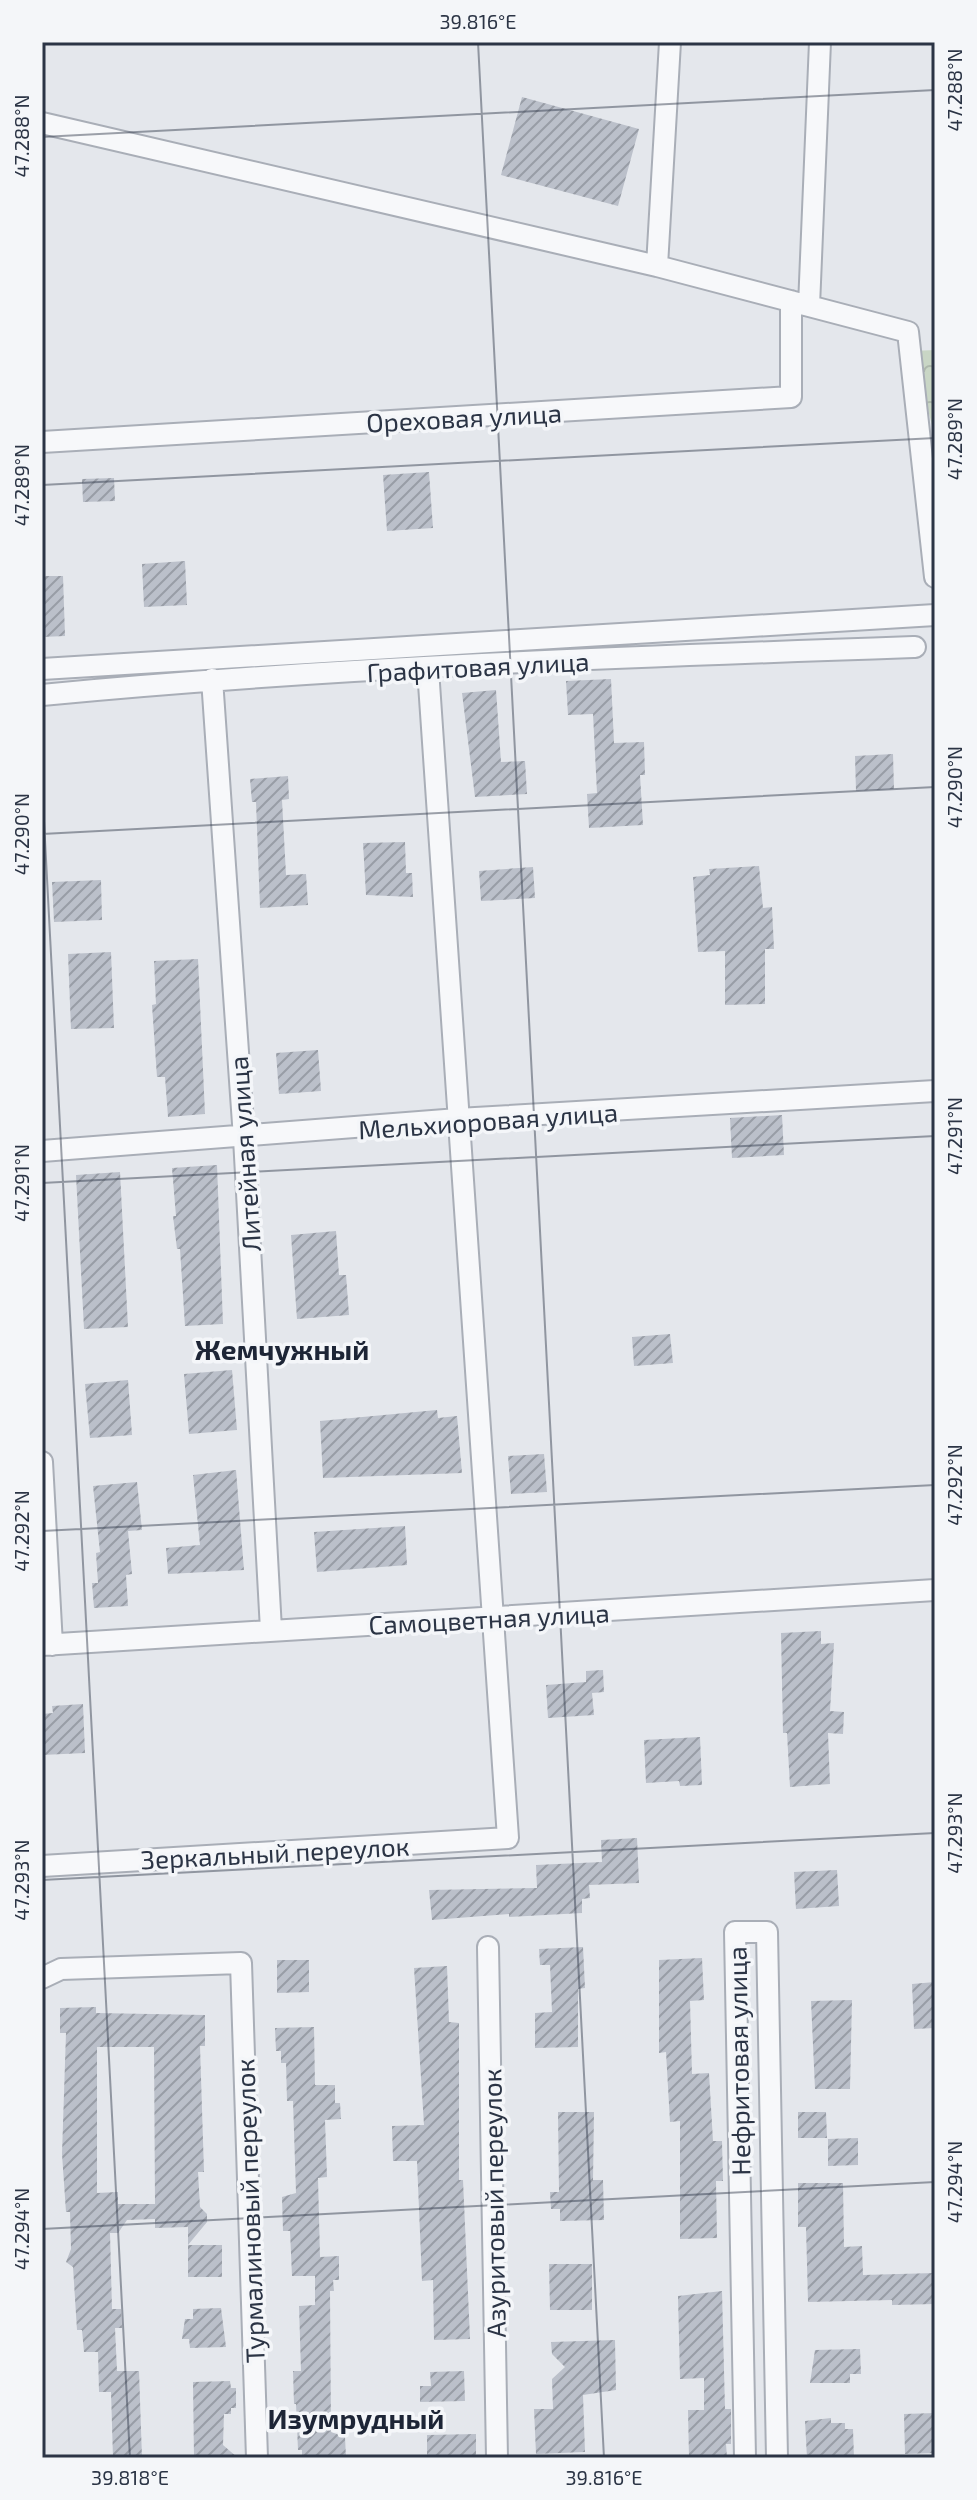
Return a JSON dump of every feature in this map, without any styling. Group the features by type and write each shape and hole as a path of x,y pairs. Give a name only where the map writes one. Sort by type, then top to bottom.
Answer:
{"street":[{"path":"657,266 670,42"},
{"path":"800,304 820,42"},
{"path":"42,123 657,266 908,332 935,577"},
{"name":"Ореховая улица","path":"42,442 791,397 800,304"},
{"path":"42,669 935,615"},
{"name":"Графитовая улица","path":"42,695 212,679 653,656 915,647"},
{"path":"428,669 494,1620"},
{"name":"Литейная улица","path":"212,679 244,1138 271,1630"},
{"name":"Мельхиоровая улица","path":"42,1151 244,1138 458,1119 935,1091"},
{"path":"42,1462 47,1645"},
{"name":"Самоцветная улица","path":"47,1645 271,1630 494,1620 935,1590"},
{"name":"Зеркальный переулок","path":"42,1866 508,1838 494,1620"},
{"name":"Нефритовая улица","path":"745,2458 735,1932 767,1932 777,2458"},
{"name":"Азуритовый переулок","path":"488,1947 497,2458"},
{"name":"Турмалиновый переулок","path":"42,1978 61,1969 241,1963 257,2458"}],"green space":[{"path":"935,350 935,437 913,351"}],"building":[{"path":"522,97 639,129 618,206 501,175"},
{"path":"429,472 433,528 387,531 383,475"},
{"path":"114,478 115,501 83,502 82,479"},
{"path":"185,561 187,605 144,607 142,564"},
{"path":"42,576 63,576 65,636 42,637"},
{"path":"611,679 614,743 644,742 645,775 640,775 643,825 589,828 587,794 597,793 593,714 568,715 566,681"},
{"path":"496,690 501,762 525,761 527,794 475,797 462,693"},
{"path":"893,754 894,789 856,791 855,756"},
{"path":"288,776 289,799 282,800 286,875 306,874 308,905 260,908 256,802 252,802 250,779"},
{"path":"405,842 406,873 412,873 413,897 366,895 363,843"},
{"path":"759,866 763,908 772,907 774,949 765,949 765,1004 725,1005 725,951 698,952 693,877 710,875 709,869"},
{"path":"533,867 535,898 481,901 479,871"},
{"path":"101,880 102,920 54,922 52,882"},
{"path":"111,952 114,1028 71,1029 68,954"},
{"path":"198,959 205,1114 168,1117 165,1077 157,1077 152,1005 156,1004 154,961"},
{"path":"318,1050 321,1091 279,1094 276,1053"},
{"path":"782,1115 784,1155 732,1158 730,1118"},
{"path":"217,1165 223,1324 185,1326 180,1249 177,1249 173,1216 176,1216 172,1168"},
{"path":"120,1172 128,1327 84,1329 76,1175"},
{"path":"336,1231 339,1275 346,1275 349,1315 297,1319 291,1235"},
{"path":"670,1334 673,1363 634,1366 632,1337"},
{"path":"232,1370 237,1430 189,1434 184,1374"},
{"path":"128,1380 132,1435 90,1438 85,1384"},
{"path":"437,1410 438,1418 457,1416 462,1473 323,1478 320,1421"},
{"path":"544,1454 547,1492 511,1494 508,1456"},
{"path":"236,1470 244,1570 168,1574 166,1548 200,1545 193,1475"},
{"path":"137,1482 142,1530 128,1531 132,1574 126,1575 128,1606 94,1608 92,1583 98,1583 96,1553 100,1552 93,1486"},
{"path":"405,1526 407,1565 317,1572 314,1532"},
{"path":"821,1631 821,1644 834,1643 830,1711 844,1712 843,1734 828,1733 830,1784 790,1787 787,1733 783,1733 781,1633"},
{"path":"603,1670 604,1692 592,1693 594,1715 548,1718 546,1685 586,1682 586,1671"},
{"path":"83,1704 85,1753 42,1755 42,1714 53,1713 52,1706"},
{"path":"700,1737 702,1785 680,1786 679,1781 646,1783 644,1740"},
{"path":"637,1838 639,1883 589,1885 590,1898 582,1899 582,1913 509,1917 509,1914 432,1920 429,1890 537,1888 536,1865 602,1862 601,1840"},
{"path":"837,1870 839,1906 796,1909 794,1872"},
{"path":"583,1947 585,1988 578,1989 578,2047 535,2048 535,2013 552,2012 550,1965 540,1965 539,1949"},
{"path":"702,1958 704,2000 690,2001 692,2074 709,2073 713,2141 722,2141 723,2181 716,2181 717,2238 680,2239 680,2121 670,2122 666,2052 659,2053 659,1960"},
{"path":"277,1960 309,1960 309,1992 277,1993"},
{"path":"447,1966 449,2022 459,2023 459,2180 463,2180 470,2339 434,2340 433,2280 422,2281 417,2161 393,2161 392,2126 424,2125 414,1968"},
{"path":"935,1982 935,2028 914,2029 912,1984"},
{"path":"852,2000 850,2089 815,2089 811,2001"},
{"path":"96,2007 96,2013 205,2015 205,2046 200,2046 204,2172 198,2172 200,2207 207,2214 207,2222 188,2245 188,2227 155,2228 155,2219 127,2220 118,2233 110,2233 112,2309 121,2309 122,2328 115,2328 117,2371 139,2371 142,2458 113,2458 111,2392 99,2392 98,2352 84,2352 82,2330 77,2330 73,2267 66,2262 71,2249 70,2212 66,2212 62,2154 66,2033 60,2033 60,2008","holes":["97,2047 154,2047 155,2204 118,2204 118,2192 97,2193"]},
{"path":"314,2027 315,2085 335,2085 335,2103 340,2103 341,2119 325,2120 327,2177 318,2178 320,2257 339,2256 339,2280 333,2280 334,2291 330,2291 331,2432 345,2437 346,2458 302,2458 302,2450 298,2450 294,2404 293,2371 301,2371 299,2306 315,2305 315,2276 292,2276 290,2231 283,2231 282,2197 296,2193 293,2101 287,2101 286,2063 281,2063 281,2051 276,2051 275,2028"},
{"path":"558,2112 594,2112 593,2180 603,2180 604,2220 560,2221 560,2209 551,2209 550,2192 559,2192"},
{"path":"798,2112 826,2112 827,2138 798,2138"},
{"path":"858,2138 858,2165 828,2166 828,2139"},
{"path":"798,2183 843,2183 844,2247 862,2246 863,2275 935,2273 935,2304 892,2305 892,2300 808,2302 806,2227 798,2227"},
{"path":"188,2245 222,2245 222,2277 188,2277"},
{"path":"549,2264 592,2264 592,2310 550,2310"},
{"path":"722,2291 725,2409 731,2409 731,2444 726,2444 727,2458 689,2458 688,2410 704,2410 704,2378 680,2379 678,2296"},
{"path":"221,2308 226,2347 190,2348 189,2339 182,2339 185,2319 193,2319 193,2309"},
{"path":"615,2340 616,2390 583,2395 585,2452 536,2454 534,2409 553,2409 552,2379 565,2367 552,2354 551,2342"},
{"path":"860,2349 861,2374 850,2374 850,2383 810,2383 815,2350"},
{"path":"464,2371 465,2401 420,2402 420,2386 431,2386 430,2372"},
{"path":"230,2381 231,2388 236,2388 236,2408 231,2408 231,2414 224,2414 223,2445 238,2458 194,2458 193,2382"},
{"path":"935,2413 935,2453 905,2454 904,2414"},
{"path":"831,2418 831,2423 845,2423 845,2429 853,2429 854,2458 807,2458 805,2421"},
{"path":"476,2434 476,2458 427,2458 427,2435"}],"district":[{"name":"Жемчужный","path":"282,1349"},
{"name":"Изумрудный","path":"356,2418"}]}
